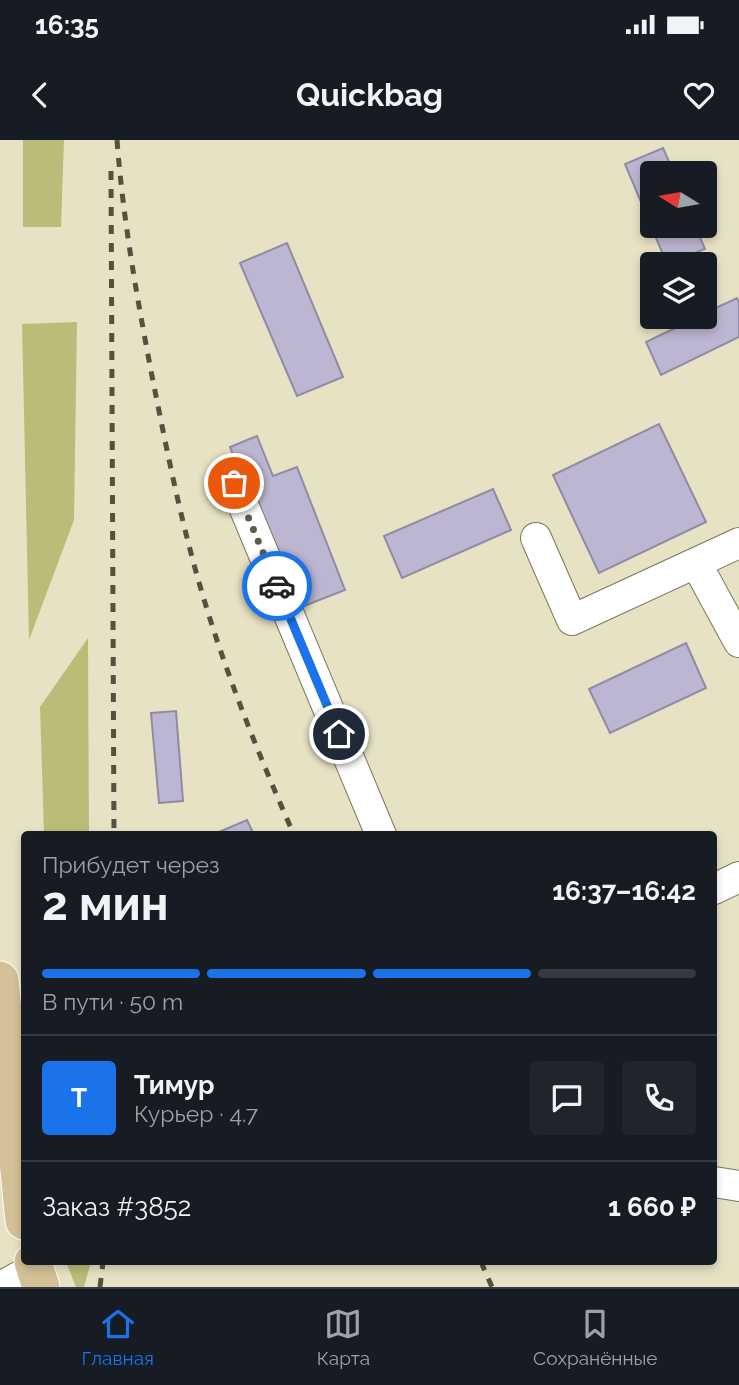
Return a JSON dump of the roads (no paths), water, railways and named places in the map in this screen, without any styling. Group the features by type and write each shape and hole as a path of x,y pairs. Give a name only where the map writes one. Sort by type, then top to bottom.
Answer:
{"main road":[{"path":"0,980 21,1191"}],"street":[{"path":"234,483 380,831"},
{"path":"536,538 572,620 739,543"},
{"path":"696,563 739,642"},
{"path":"717,888 739,877"},
{"path":"717,1182 739,1186"},
{"path":"0,1287 36,1272"}],"railway":[{"path":"117,140 141,317 186,534 225,663 292,831"},
{"path":"111,171 114,831"},
{"path":"100,1287 103,1265"},
{"path":"482,1265 492,1287"}]}
